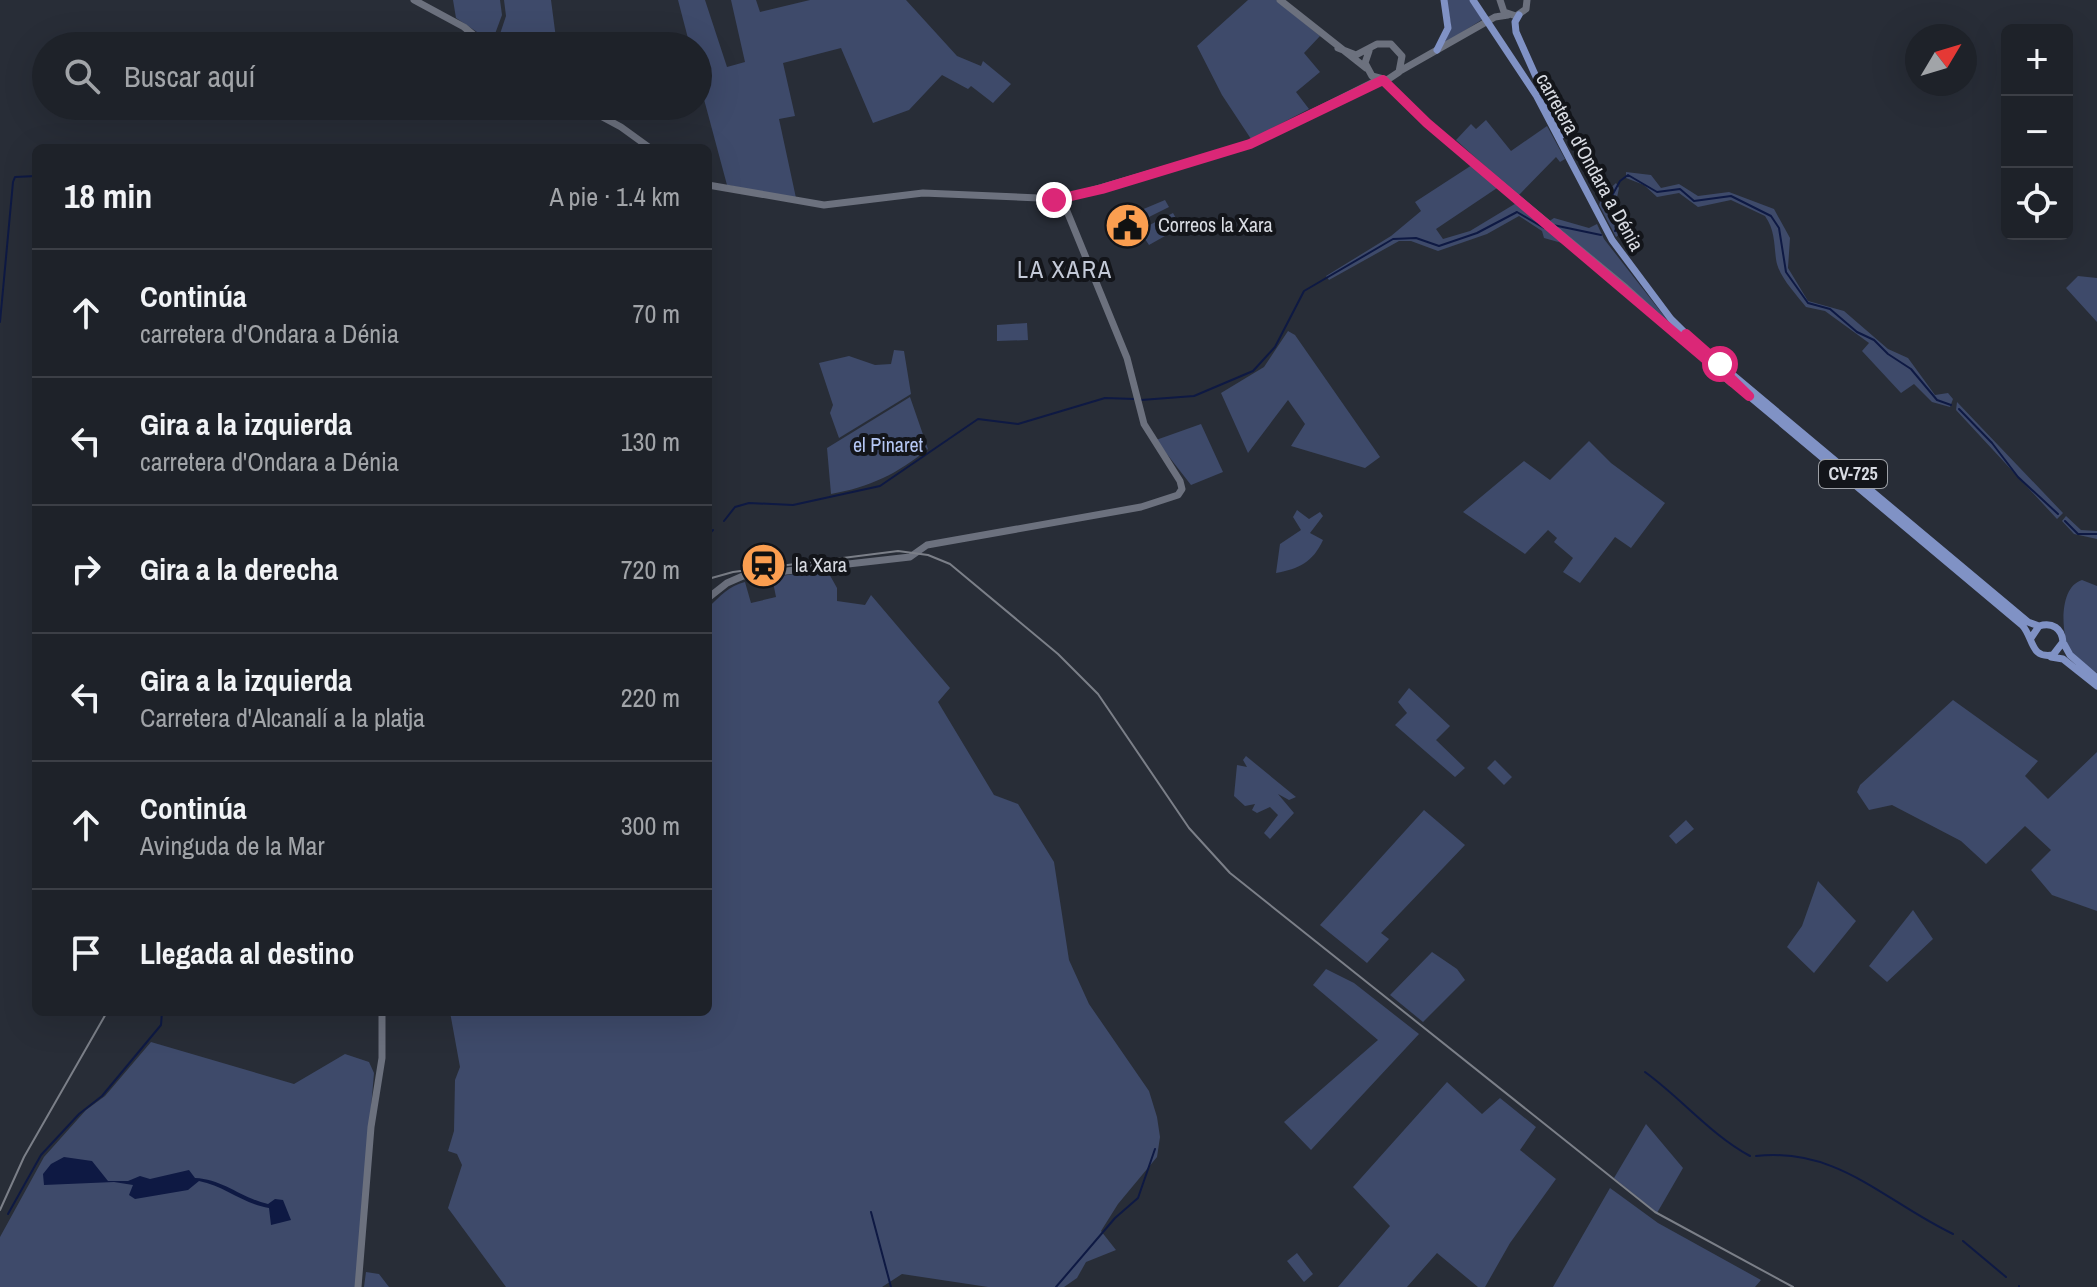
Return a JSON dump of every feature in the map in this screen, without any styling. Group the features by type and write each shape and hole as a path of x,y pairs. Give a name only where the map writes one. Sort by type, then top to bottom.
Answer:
{"main road":[{"path":"414,0 469,32"},
{"path":"1280,0 1382,80 1450,143 1749,396"},
{"path":"1437,50 1448,28 1444,0"},
{"name":"carretera d'Ondara a Dénia","path":"1473,0 1536,95 1593,207 1631,269 1686,334 1749,396 1968,578 2022,625 2031,638"},
{"path":"712,186 806,203 854,203 923,193 1062,199 1250,144 1396,74 1483,24 1508,15 1519,15 1526,9 1527,0"},
{"path":"1483,24 1500,2 1508,15"},
{"name":"CV-725","path":"1519,15 1515,22 1516,32 1593,207"},
{"path":"1338,48 1356,55 1386,43 1396,47 1402,56 1416,61"},
{"path":"1362,89 1368,70 1369,51"},
{"path":"1394,92 1402,56"},
{"path":"608,120 644,144"},
{"path":"712,595 743,576 910,557 928,545 1155,504 1174,498 1182,489 1179,478 1147,429 1132,367 1062,199"},
{"name":"carretera d'Ondara a Dénia","path":"1686,334 2028,622 2039,626"},
{"path":"2031,638 2039,626"},
{"name":"CV-725","path":"2039,626 2055,626 2075,660 2097,678"},
{"name":"CV-725","path":"2031,638 2035,651 2063,659 2097,686"},
{"path":"2049,656 2057,653 2063,642"},
{"path":"358,1287 371,1127 382,1058 382,1016"}],"green space":[{"path":"453,0 500,0 502,15 496,32 477,32 456,18"},
{"path":"504,0 551,0 555,32 501,32 506,16"},
{"path":"678,0 705,0 727,67 745,62 731,0 756,0 760,12 810,0 906,0 957,56 981,66 983,61 1011,84 993,103 971,86 968,89 942,75 909,110 873,123 841,48 783,63 795,116 779,119 796,198 727,185 710,120 712,120 712,32 686,32"},
{"path":"1248,0 1276,0 1320,36 1304,53 1320,72 1296,92 1309,109 1251,139 1222,95 1197,46"},
{"path":"1446,0 1469,0 1483,19 1445,43 1451,24"},
{"path":"1486,120 1511,151 1547,126 1565,159 1560,162 1556,157 1518,196 1456,140 1471,124 1476,129"},
{"path":"1472,165 1500,186 1436,229 1443,239 1470,231 1518,202 1569,245 1544,238 1542,231 1519,216 1487,234 1438,251 1411,241 1399,241 1329,280 1326,276 1391,236 1421,211 1415,202"},
{"path":"1626,172 1651,175 1661,188 1679,184 1698,196 1729,192 1774,209 1790,238 1788,268 1808,301 1844,311 1888,349 1908,358 1935,395 1948,393 1953,399 1950,407 1932,402 1914,384 1901,393 1862,351 1869,343 1825,311 1806,307 1780,272 1772,232 1765,216 1731,200 1698,207 1679,193 1657,197 1644,185 1626,178"},
{"path":"1616,183 1619,188 1615,207 1624,216 1628,228 1616,237 1599,205 1602,196"},
{"path":"1165,200 1169,207 1141,221 1131,222 1133,216 1128,210 1131,208 1134,213"},
{"path":"1173,213 1181,227 1149,245 1143,236 1139,237 1136,232"},
{"path":"1554,218 1589,228 1597,224 1604,239 1668,321 1548,222"},
{"path":"2078,276 2097,278 2097,322 2066,288"},
{"path":"1027,323 1028,340 997,341 997,325"},
{"path":"1288,331 1295,335 1380,457 1365,468 1291,446 1305,424 1288,400 1248,453 1221,393 1264,367"},
{"path":"894,350 904,351 911,394 839,438 830,413 833,405 819,363 849,356 875,365 891,364"},
{"name":"el Pinaret","path":"910,397 928,449 882,478 831,494 827,448"},
{"path":"1957,402 2063,513 2057,519 1956,410"},
{"path":"1201,424 1223,472 1191,485 1156,440"},
{"path":"1589,441 1611,463 1665,503 1631,548 1615,537 1580,583 1563,572 1573,558 1554,542 1557,538 1548,530 1525,554 1463,512 1524,461 1550,480"},
{"path":"1297,510 1309,519 1320,512 1323,516 1310,533 1323,540 1315,554 1304,563 1276,573 1280,544 1301,530 1293,517"},
{"path":"2066,516 2081,530 2097,531 2097,539 2074,534 2062,521"},
{"path":"827,570 837,588 837,601 865,605 871,595 950,688 938,702 994,795 1018,804 1054,862 1069,960 1089,1004 1149,1091 1160,1137 1157,1157 1118,1204 1101,1231 1116,1250 1086,1262 1077,1278 1064,1287 988,1287 902,1274 882,1287 506,1287 448,1208 462,1165 457,1154 448,1151 454,1131 455,1080 460,1067 451,1016 712,1016 712,604 725,592 745,582 751,603 776,597 772,577"},
{"path":"2082,580 2097,586 2097,673 2071,652 2064,631 2064,610 2069,591"},
{"path":"1409,688 1450,726 1436,740 1465,768 1455,777 1395,725 1407,713 1398,702"},
{"path":"1953,700 2038,761 2025,776 2048,799 2097,752 2097,911 2052,895 2031,870 2051,850 2025,826 1986,864 1961,841 1892,805 1869,810 1857,792 1860,785"},
{"path":"1246,756 1296,797 1289,800 1278,794 1294,813 1270,839 1264,833 1278,815 1270,807 1257,813 1252,810 1255,804 1245,806 1234,796 1237,765 1247,767 1243,760"},
{"path":"1495,760 1512,777 1504,785 1487,768"},
{"path":"1424,810 1465,845 1381,933 1389,939 1367,963 1320,925"},
{"path":"1686,820 1694,829 1676,844 1669,836"},
{"path":"1818,881 1856,921 1814,973 1787,947 1802,926"},
{"path":"1913,910 1933,939 1887,982 1869,966"},
{"path":"1432,952 1457,969 1465,980 1423,1022 1390,995"},
{"path":"1326,969 1354,983 1419,1034 1311,1150 1284,1122 1378,1040 1313,985"},
{"path":"151,1042 294,1084 345,1054 369,1062 374,1073 356,1287 0,1287 0,1237 44,1157 86,1110 105,1096"},
{"path":"1447,1082 1482,1114 1500,1098 1536,1127 1520,1150 1556,1179 1510,1243 1485,1287 1478,1287 1437,1253 1407,1287 1338,1287 1390,1226 1353,1187"},
{"path":"1646,1124 1683,1168 1657,1213 1614,1178"},
{"path":"1610,1188 1658,1223 1761,1280 1755,1287 1553,1287"},
{"path":"1297,1253 1313,1274 1304,1282 1287,1261"},
{"path":"366,1272 379,1274 389,1287 364,1287"}],"shaded area":[{"path":"64,1157 92,1161 108,1181 128,1181 140,1176 150,1179 189,1170 195,1178 214,1182 258,1201 268,1204 275,1199 283,1200 291,1220 271,1225 269,1208 199,1181 188,1190 135,1199 129,1195 133,1185 114,1182 44,1185 43,1174 51,1164"}],"waterway":[{"path":"1615,231 1619,223 1608,203 1620,181 1628,175 1657,192 1680,189 1694,201 1731,196 1771,216 1779,228 1786,272 1808,303 1830,309 1857,332 1874,340 1911,369 1937,400 1951,405"},
{"path":"0,322 13,182 15,177 32,176"},
{"path":"1141,400 1194,396 1253,371 1275,347 1304,291 1393,239 1416,238 1439,246 1477,233 1517,212 1544,228"},
{"path":"1553,225 1601,235"},
{"path":"724,521 735,507 749,503 793,505 880,486 978,419 1018,424 1105,398 1135,399"},
{"path":"1959,409 1992,443 2018,477 2058,514"},
{"path":"2065,521 2078,534 2097,534"},
{"path":"8,1214 41,1155 79,1114 102,1096 161,1025 162,1016"},
{"path":"1645,1072 1722,1138 1750,1156"},
{"path":"1056,1287 1115,1218 1138,1198 1155,1149"},
{"path":"1756,1156 1785,1155 1836,1168 1953,1234"},
{"path":"871,1212 891,1287"},
{"path":"1963,1241 2006,1277"}],"tram line":[{"path":"712,578 733,572 898,551 928,555 950,564 1058,654 1098,694 1189,828 1230,873 1655,1212 1793,1287"},
{"path":"0,1210 24,1157 105,1016"}],"place":[{"name":"Correos la Xara","path":"1127,225"},
{"name":"la Xara","path":"764,565"}],"district":[{"name":"LA XARA","path":"1065,270"}],"route":[{"path":"1054,200 1227,153 1380,79 1427,123 1626,288 1674,334 1749,396 1686,334 1720,364"}]}
